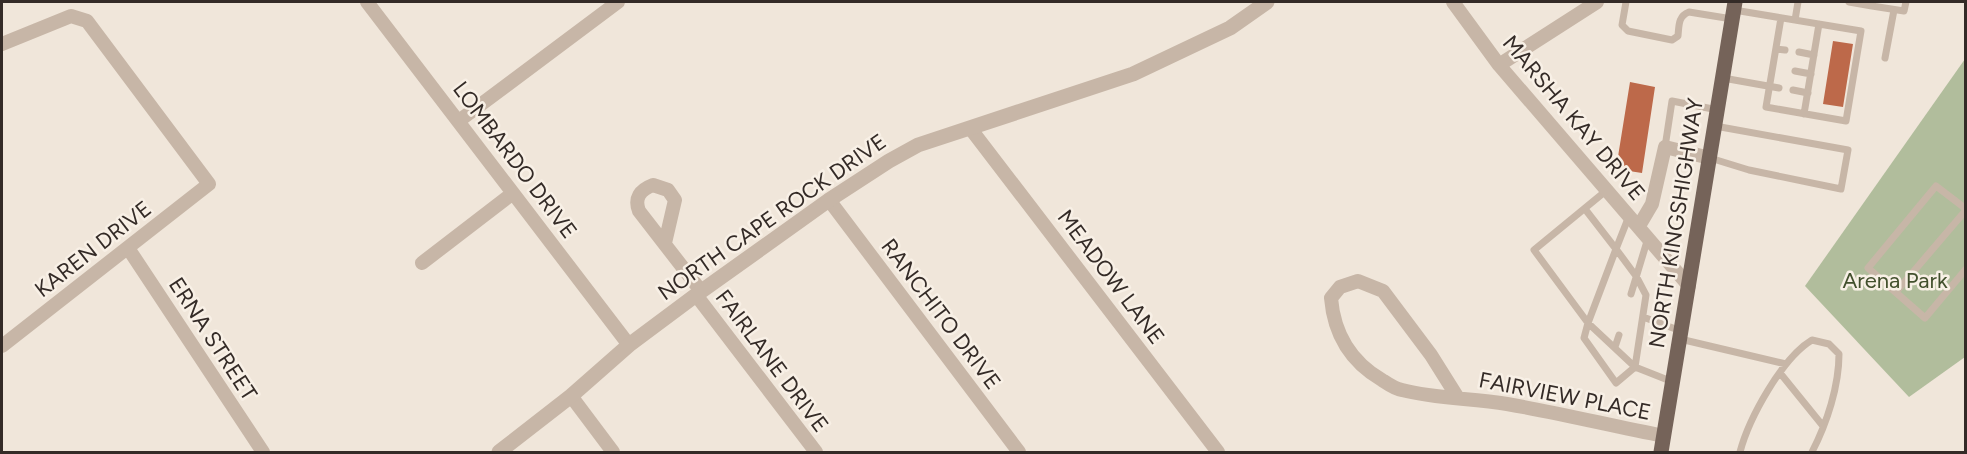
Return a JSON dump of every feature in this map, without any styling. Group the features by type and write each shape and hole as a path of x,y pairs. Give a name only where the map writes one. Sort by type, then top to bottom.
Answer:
{"main road":[{"name":"NORTH KINGSHIGHWAY","path":"1661,453 1734,10"}],"street":[{"name":"LOMBARDO DRIVE","path":"367,2 460,120 629,345"},
{"path":"460,120 615,2"},
{"name":"NORTH CAPE ROCK DRIVE","path":"499,453 571,396 629,345 698,293 829,200 889,161 918,145 1133,74 1230,28 1267,2"},
{"name":"MARSHA KAY DRIVE","path":"1453,2 1499,65 1689,286"},
{"path":"1499,65 1597,2"},
{"name":"KAREN DRIVE","path":"2,44 71,16 87,21 209,184 2,346"},
{"name":"MEADOW LANE","path":"970,128 1218,453"},
{"path":"1639,226 1652,204 1665,147 1710,158"},
{"path":"422,263 513,193"},
{"name":"RANCHITO DRIVE","path":"829,200 1019,453"},
{"name":"FAIRLANE DRIVE","path":"664,243 816,453"},
{"name":"ERNA STREET","path":"128,248 263,453"},
{"name":"FAIRVIEW PLACE","path":"1458,398 1431,355 1383,291 1358,280 1340,287 1331,298 1333,316 1350,354 1369,372 1399,390 1436,397 1506,404 1664,436"},
{"path":"571,396 614,453"}],"lane":[{"path":"1626,2 1624,28 1628,31 1672,40 1678,36 1683,14 1689,12 1734,10 1861,31 1846,122 1767,107 1781,18"},
{"path":"1795,20 1798,2"},
{"path":"1849,2 1873,4 1904,12 1906,2"},
{"path":"1885,58 1894,10"},
{"path":"1804,114 1819,24"},
{"path":"1776,49 1785,50"},
{"path":"1799,52 1814,55"},
{"path":"1773,67 1782,69"},
{"path":"1795,71 1811,74"},
{"path":"1723,78 1779,88"},
{"path":"1793,90 1808,93"},
{"path":"1665,147 1672,101 1718,110"},
{"path":"1710,158 1749,170 1841,189 1848,150 1715,126"},
{"path":"1896,292 1965,210 1936,186 1868,268 1925,318 1965,269"},
{"path":"1608,190 1534,250 1588,323 1635,367 1673,382"},
{"path":"1585,209 1616,249 1636,276 1646,295 1635,367 1616,383 1584,338 1588,323 1616,249 1629,216"},
{"path":"1631,294 1648,238"},
{"path":"1643,317 1681,335 1786,364"},
{"path":"1615,347 1619,335"},
{"path":"1740,453 1751,421 1780,373 1802,346 1812,340 1828,344 1839,354 1839,370 1823,426 1812,453"},
{"path":"1780,373 1823,426"}],"green space":[{"name":"Arena Park","path":"1965,59 1965,357 1909,397 1805,286"}],"building":[{"path":"1833,41 1853,44 1843,107 1823,104"},
{"path":"1630,82 1655,87 1642,173 1616,169"}]}
